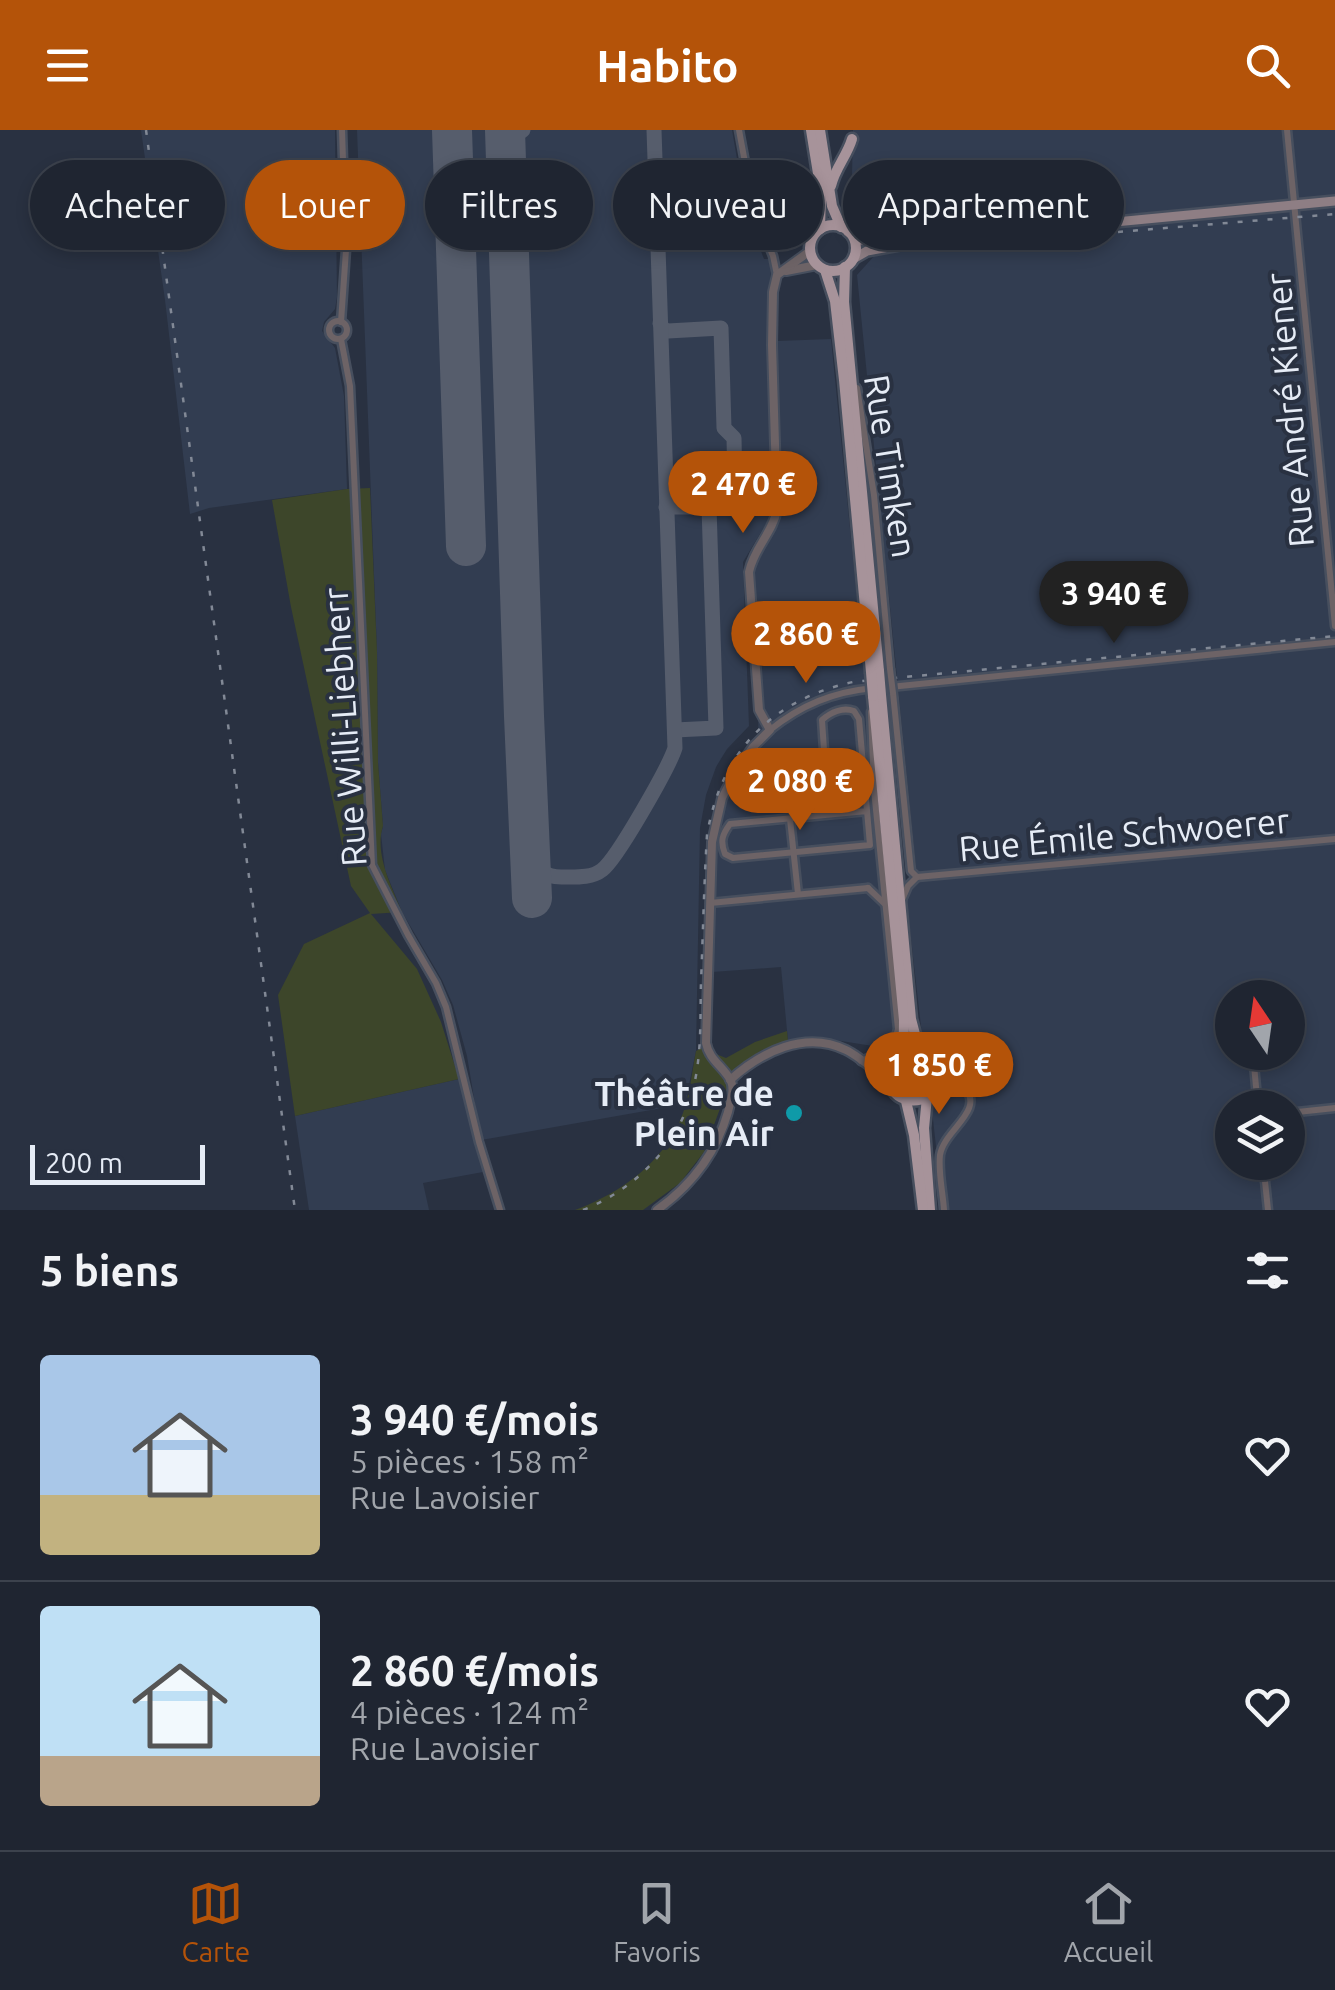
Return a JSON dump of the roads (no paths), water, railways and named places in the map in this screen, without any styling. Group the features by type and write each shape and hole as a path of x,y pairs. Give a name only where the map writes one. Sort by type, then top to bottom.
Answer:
{"main road":[{"path":"811,130 816,160"},
{"path":"820,130 834,214 843,228"},
{"path":"830,192 852,135"},
{"path":"1124,221 1335,201"},
{"path":"853,250 844,302 912,1019 921,1057"},
{"path":"821,267 838,270 872,250"},
{"path":"810,251 835,301 880,671"},
{"path":"882,695 904,1020 903,1047 896,1065 891,1083 896,1094 906,1100 917,1102 933,1091 936,1079 932,1066 921,1057 909,1056 896,1065"},
{"path":"926,1210 927,1097"},
{"path":"906,1100 926,1210"}],"street":[{"name":"Rue Willi-Liebherr","path":"342,130 346,250 342,322"},
{"path":"740,130 753,206 782,271"},
{"name":"Rue André Kiener","path":"1288,130 1335,626"},
{"path":"770,730 759,710 750,572 754,553 778,510 773,292 782,271 810,251"},
{"path":"773,256 782,271"},
{"path":"782,271 821,267"},
{"name":"Rue Willi-Liebherr","path":"333,322 346,326 347,332 340,339 332,337 329,330 333,322"},
{"name":"Rue Willi-Liebherr","path":"340,339 350,386 372,865 446,1007 500,1210"},
{"name":"Rue Timken","path":"850,358 874,494 882,695 911,870 917,877"},
{"path":"1325,519 1335,518"},
{"path":"656,1210 688,1185 704,1166 722,1132 733,1093 730,1080 706,1043 712,842 722,798 736,770 770,730 806,705 842,692 1335,642"},
{"path":"861,1060 887,1048 896,1039 898,1029 870,722 882,695"},
{"path":"802,817 799,783 827,776 822,720 847,708 859,719 867,811 870,846 733,858 725,854 721,844 730,824 867,811"},
{"path":"867,811 874,790"},
{"path":"867,811 878,824"},
{"path":"790,819 798,894"},
{"name":"Rue Émile Schwoerer","path":"917,877 1335,840"},
{"path":"868,888 882,871"},
{"path":"901,903 917,877"},
{"path":"710,903 868,888 886,904"},
{"path":"730,1080 765,1054 810,1043 847,1050 891,1083"},
{"path":"875,1072 896,1065"},
{"path":"936,1079 962,1084 972,1105 952,1130 940,1157 944,1210"},
{"path":"1305,1111 1335,1108"},
{"path":"1265,1180 1268,1210"}],"railway":[{"path":"146,130 295,1210"},
{"path":"1124,232 1335,214"},
{"path":"583,1210 621,1190 653,1163 686,1109 699,1049 707,835 724,779 754,734 774,716 824,690 853,682 1335,636"}],"place":[{"name":"Théâtre de Plein Air","path":"794,1113"}]}
